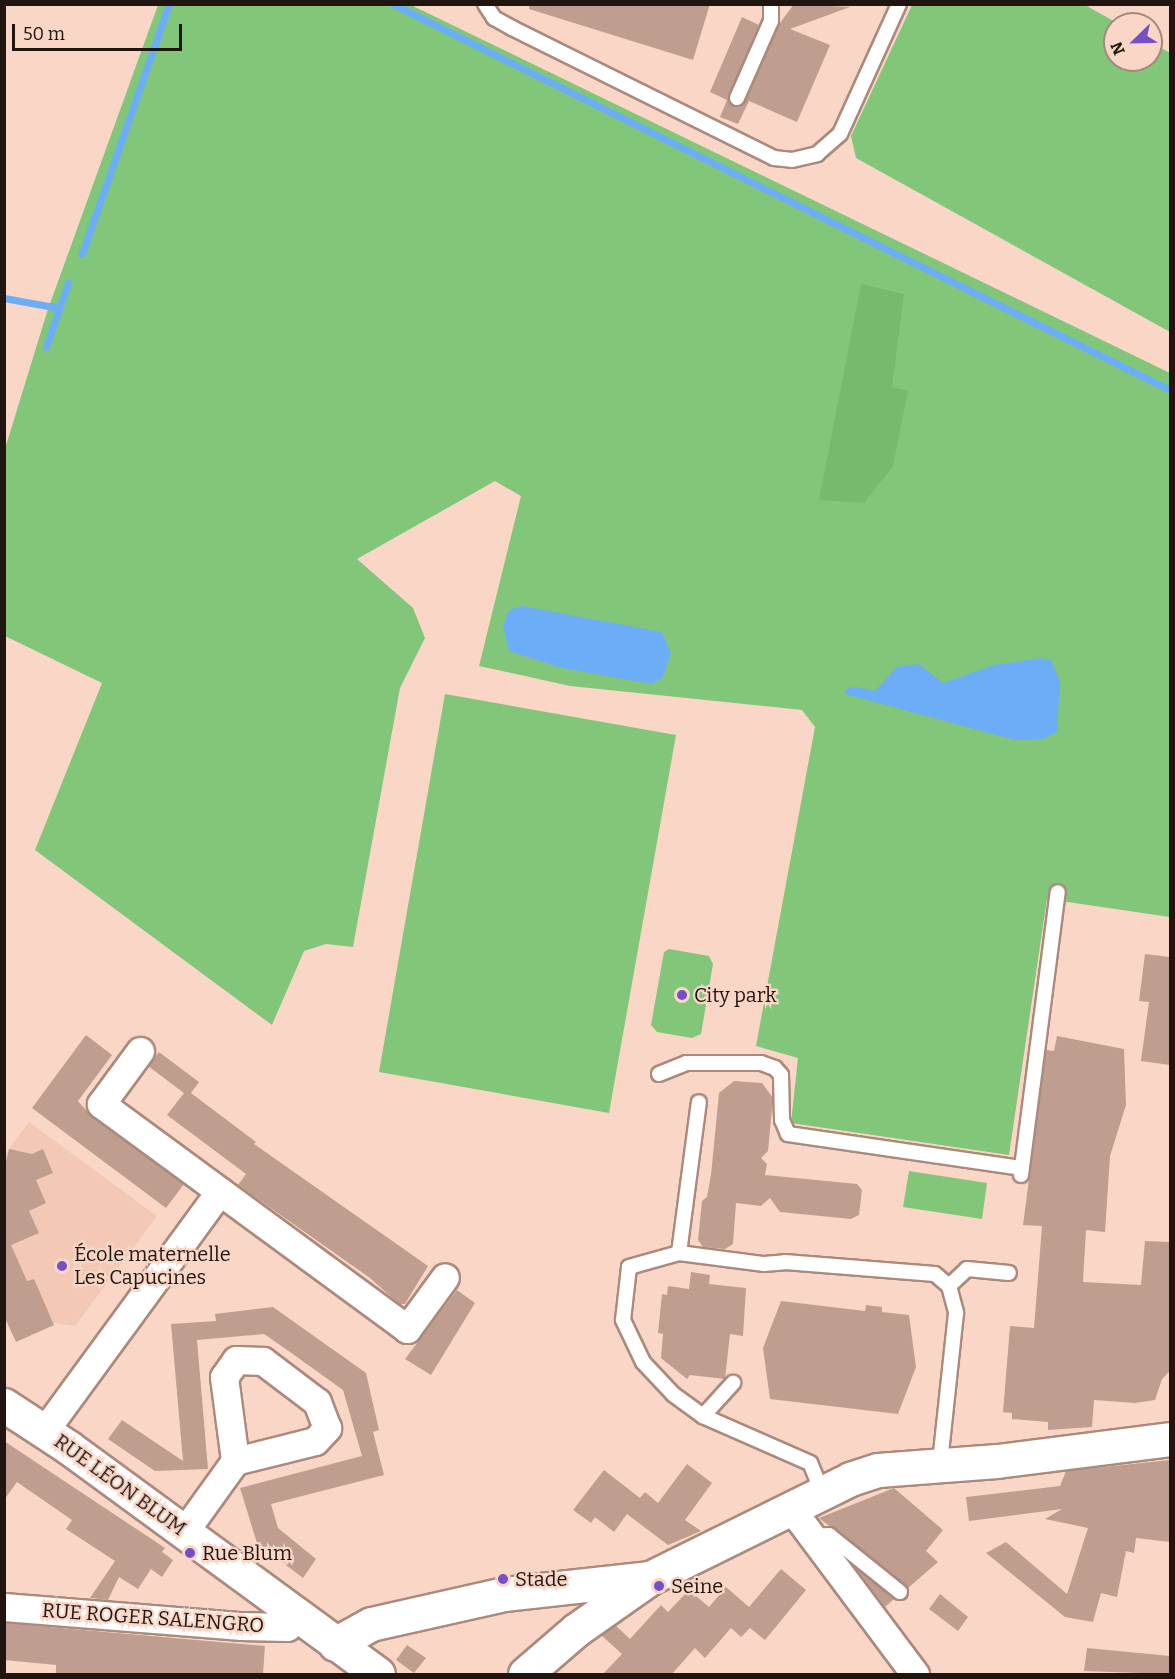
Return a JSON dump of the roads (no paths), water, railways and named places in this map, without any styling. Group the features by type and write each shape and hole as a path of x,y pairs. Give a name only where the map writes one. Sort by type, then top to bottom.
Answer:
{"street":[{"path":"140,1051 101,1104 407,1329 445,1277"},
{"path":"45,1430 220,1191"},
{"name":"RUE LÉON BLUM","path":"4,1405 45,1430 299,1618 335,1659 378,1674"},
{"path":"525,1674 576,1630 650,1578 822,1492 878,1470 940,1462 997,1461 1168,1434"},
{"path":"184,1532 235,1461"},
{"path":"790,1508 915,1674"},
{"path":"335,1659 371,1624 504,1594 650,1578"},
{"name":"RUE ROGER SALENGRO","path":"4,1607 242,1626 287,1627 299,1618"}],"lane":[{"path":"485,4 494,18 513,28 774,158 792,160 817,154 840,134 899,4"},
{"path":"737,98 771,21 771,4"},
{"path":"659,1074 686,1063 761,1063 775,1068 781,1075 782,1120 788,1134 1021,1171 1058,892"},
{"path":"679,1253 699,1102"},
{"path":"822,1492 810,1463 703,1416 673,1394 643,1362 622,1320 629,1267 679,1253 764,1264 785,1262 935,1274 949,1286 956,1312 940,1462"},
{"path":"949,1286 967,1269 1010,1273"},
{"path":"703,1416 733,1383"},
{"path":"813,1536 829,1536 900,1592"}],"water":[{"path":"522,606 662,632 671,653 663,677 652,684 562,668 509,651 503,626 509,610"},
{"path":"1041,658 1051,660 1060,681 1057,732 1043,739 1015,740 845,694 847,688 857,687 875,691 897,667 919,664 943,683 994,665"}],"waterway":[{"path":"82,254 169,4"},
{"path":"393,4 1170,390"},
{"path":"46,347 68,283"},
{"path":"4,298 59,308"}],"place":[{"name":"City park","path":"682,995"},
{"name":"École maternelle Les Capucines","path":"62,1266"},
{"name":"Rue Blum","path":"190,1553"},
{"name":"Stade","path":"503,1579"},
{"name":"Seine","path":"659,1586"}]}
